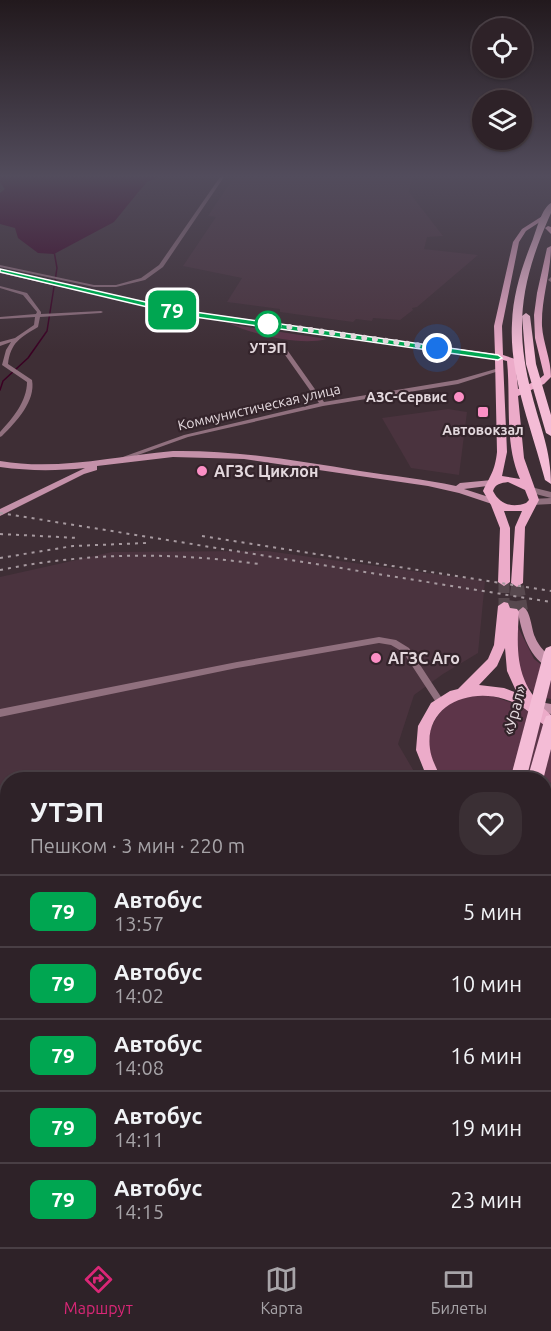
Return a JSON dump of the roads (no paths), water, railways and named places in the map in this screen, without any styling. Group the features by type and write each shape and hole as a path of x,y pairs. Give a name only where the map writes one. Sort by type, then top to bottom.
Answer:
{"highway":[{"path":"544,235 520,297 516,326 527,396 551,480"},
{"path":"545,235 529,298 525,327 531,364 551,433"},
{"name":"«Урал»","path":"520,772 551,652"},
{"path":"538,772 551,722"}],"main road":[{"path":"504,582 505,528 488,491 494,482 502,452 498,326 516,242 521,235"},
{"path":"515,395 541,382 548,375 538,322 538,306 551,248"},
{"path":"0,271 181,312 512,359 518,464 534,496 520,527 518,584"},
{"path":"0,464 58,467 171,454 218,454 287,462 441,486 514,509 531,504"},
{"name":"Коммунистическая улица","path":"0,513 81,472 115,461"},
{"path":"441,486 466,486 513,480 530,489"},
{"path":"513,610 538,654 551,665"},
{"path":"431,772 425,762 421,737 426,718 440,702 463,691 485,674 498,655 513,610"},
{"path":"513,610 511,664 513,675 523,694 551,722"},
{"path":"463,691 485,689 513,695 534,706 551,709"}],"street":[{"path":"0,266 94,286 116,286 143,279 160,266 181,235"},
{"path":"0,286 26,294 30,303 38,308 39,315 36,326 0,344"},
{"path":"0,318 101,312"},
{"path":"0,435 27,400 32,389 30,381 5,365 14,339"},
{"path":"281,345 323,404"},
{"name":"Коммунистическая улица","path":"115,461 186,436 323,404 458,382 499,370"},
{"path":"171,454 171,443 186,436"},
{"path":"530,489 551,495"},
{"path":"531,504 551,501"},
{"path":"0,713 237,665 379,640 393,642 406,650 440,702"}],"waterway":[{"path":"0,390 3,381 28,358 47,331 57,268 54,251"}],"tunnel":[{"path":"504,582 504,606"},
{"path":"513,612 517,583"},
{"path":"519,586 523,611"}],"railway":[{"path":"0,513 551,602"},
{"path":"0,534 79,538"},
{"path":"202,536 551,591"},
{"path":"0,558 73,546 146,543"},
{"path":"0,570 65,560 129,556 193,557 259,564"}],"place":[{"name":"УТЭП","path":"268,324"},
{"name":"АЗС-Сервис","path":"459,397"},
{"name":"Автовокзал","path":"483,412"},
{"name":"АГЗС Циклон","path":"202,471"},
{"name":"АГЗС Аго","path":"376,658"}]}
